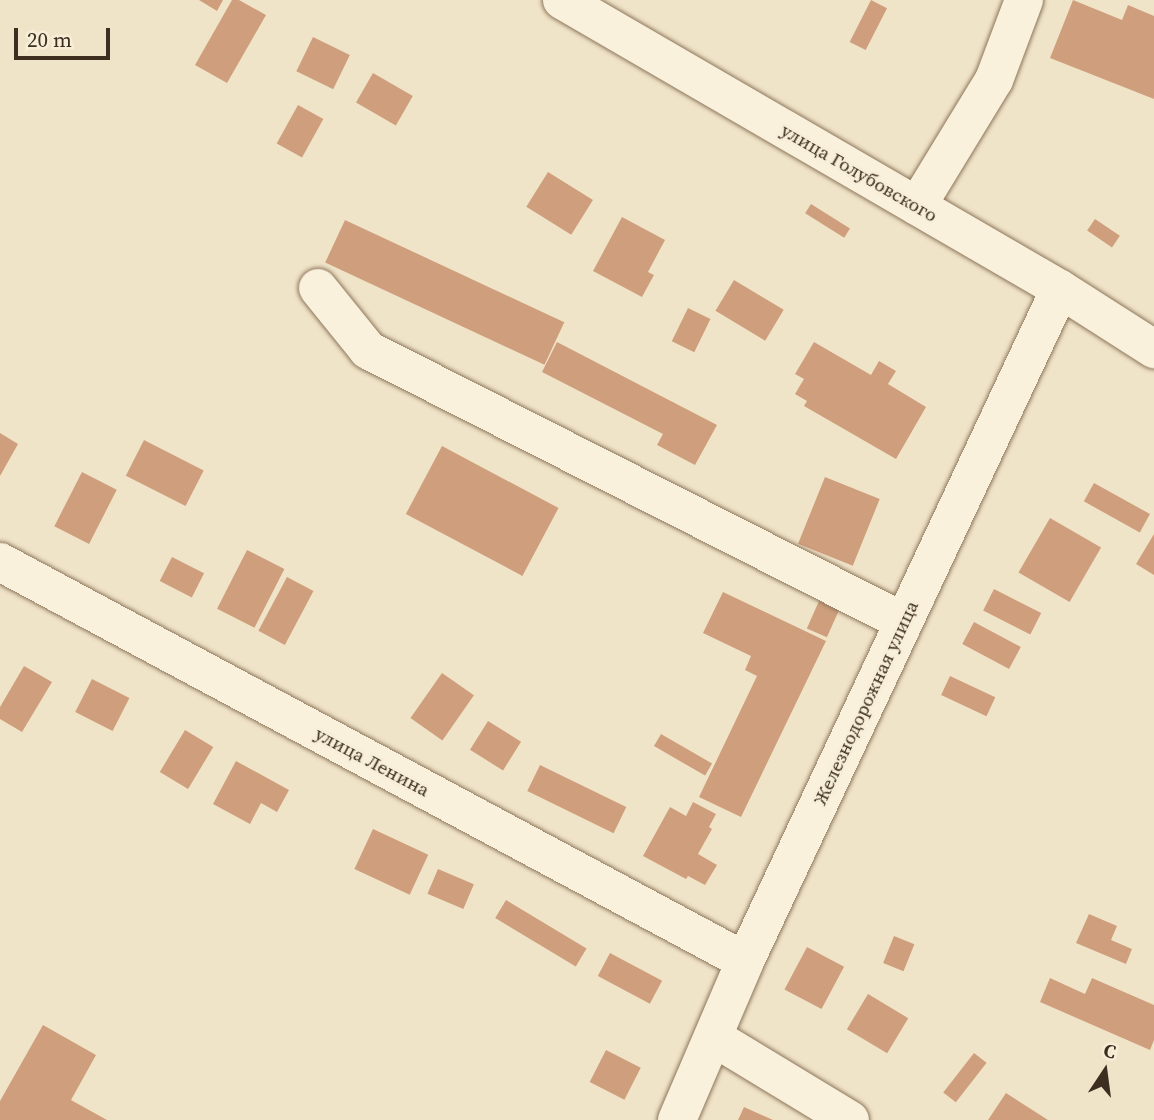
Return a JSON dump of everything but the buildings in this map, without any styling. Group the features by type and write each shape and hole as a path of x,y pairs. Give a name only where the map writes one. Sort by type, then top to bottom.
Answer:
{"street":[{"name":"улица Голубовского","path":"562,0 1060,289 1154,349"},
{"path":"917,206 994,80 1024,0"},
{"path":"318,288 368,350 904,622"},
{"name":"Железнодорожная улица","path":"677,1120 745,961 1060,289"},
{"name":"улица Ленина","path":"0,562 745,961"},
{"path":"713,1037 850,1120"}]}
